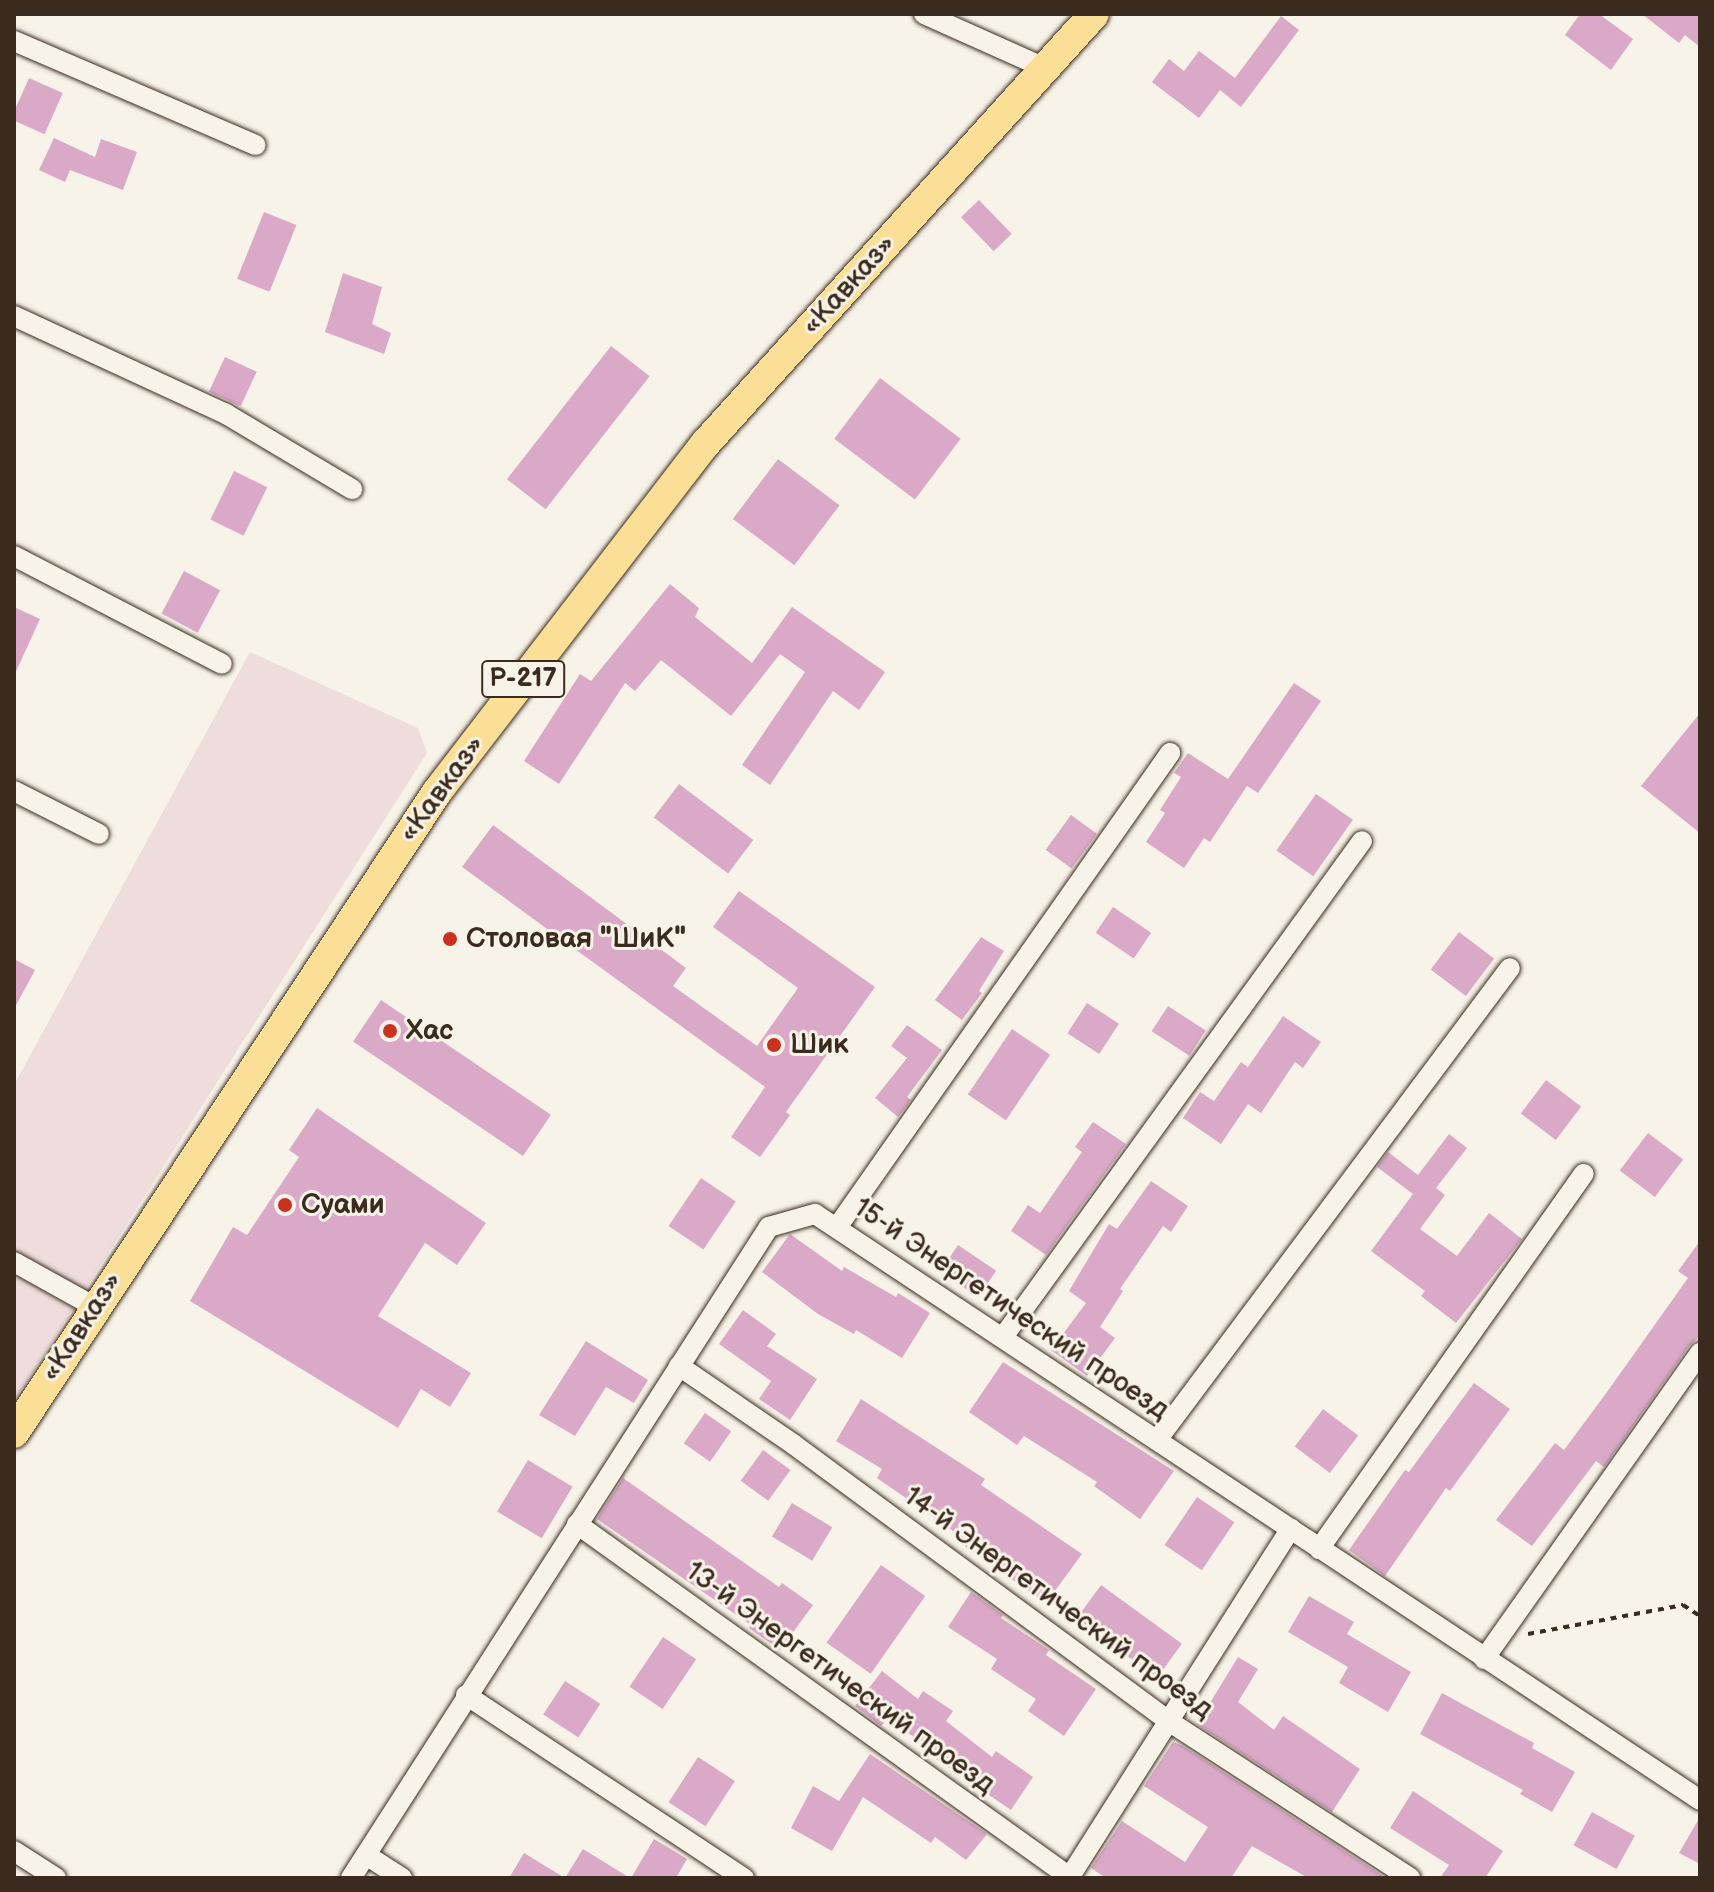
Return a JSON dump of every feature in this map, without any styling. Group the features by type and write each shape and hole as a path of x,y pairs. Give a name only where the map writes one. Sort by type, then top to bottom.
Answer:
{"highway":[{"name":"«Кавказ»","path":"14,1433 437,792 706,443 1094,14"}],"street":[{"path":"924,14 1045,68"},
{"path":"14,41 256,145"},
{"path":"14,316 226,414 352,489"},
{"path":"14,556 222,664"},
{"path":"838,1226 1170,753"},
{"path":"14,791 99,834"},
{"path":"1003,1337 1362,841"},
{"path":"1157,1440 1510,968"},
{"path":"1319,1549 1584,1174"},
{"name":"15-й Энергетический проезд","path":"351,1878 769,1227 815,1214 838,1226 1700,1800"},
{"path":"14,1262 95,1307"},
{"path":"1484,1659 1502,1639 1700,1353"},
{"name":"14-й Энергетический проезд","path":"679,1366 793,1444 1167,1720 1410,1878"},
{"name":"13-й Энергетический проезд","path":"577,1524 1070,1878"},
{"path":"1070,1878 1291,1528"},
{"path":"466,1695 744,1878"},
{"path":"14,1851 56,1878"},
{"path":"366,1855 402,1878"}],"path":[{"path":"1502,1639 1683,1605 1700,1616"}],"shaded area":[{"path":"250,652 418,728 427,753 14,1401 14,1085"}],"building":[{"path":"1580,14 1599,14 1633,39 1611,70 1565,35"},
{"path":"1642,14 1700,14 1700,47 1685,35 1679,43"},
{"path":"1281,16 1299,30 1241,107 1220,90 1199,118 1152,82 1169,59 1184,71 1199,51 1235,78"},
{"path":"29,78 63,93 44,134 14,121 14,112"},
{"path":"54,138 95,157 101,139 137,152 123,190 70,170 65,182 39,170"},
{"path":"979,200 1012,234 994,251 961,217"},
{"path":"264,212 296,225 269,292 237,279"},
{"path":"343,273 382,287 372,324 391,333 384,354 325,332"},
{"path":"611,346 650,376 546,509 507,479"},
{"path":"225,357 257,372 241,406 209,391"},
{"path":"880,378 961,439 915,499 834,439"},
{"path":"778,459 839,505 794,565 733,519"},
{"path":"234,471 267,487 244,536 210,520"},
{"path":"184,571 220,590 198,633 161,613"},
{"path":"670,584 699,608 695,617 752,663 792,607 885,672 859,710 833,691 770,785 742,765 805,672 780,654 731,716 661,660 635,691 625,683 559,784 524,761 580,674 591,681"},
{"path":"14,607 40,619 14,676"},
{"path":"1294,683 1321,701 1258,793 1247,786 1210,842 1204,838 1184,868 1146,842 1165,813 1160,810 1181,777 1174,773 1188,753 1228,779"},
{"path":"1700,713 1700,833 1641,786"},
{"path":"679,784 753,840 728,874 654,818"},
{"path":"1316,794 1353,820 1313,876 1276,851"},
{"path":"1071,815 1097,834 1072,869 1046,850"},
{"path":"493,825 686,968 673,986 757,1046 798,988 713,927 739,891 875,987 786,1112 790,1115 760,1157 731,1137 765,1087 462,867"},
{"path":"1113,907 1151,933 1134,958 1096,933"},
{"path":"1459,932 1494,958 1466,996 1431,970"},
{"path":"981,937 1004,951 979,991 982,993 962,1020 935,1000"},
{"path":"14,959 35,970 14,1009"},
{"path":"381,1000 551,1115 523,1156 353,1041"},
{"path":"1087,1003 1119,1024 1099,1054 1067,1033"},
{"path":"1168,1006 1206,1031 1189,1056 1152,1031"},
{"path":"1283,1016 1321,1042 1303,1068 1295,1062 1261,1113 1248,1104 1221,1144 1183,1118 1200,1092 1214,1101 1241,1062 1248,1067"},
{"path":"907,1025 942,1050 907,1097 911,1100 898,1117 875,1098 907,1058 891,1046"},
{"path":"1012,1029 1050,1055 1006,1120 968,1094"},
{"path":"1546,1080 1581,1106 1556,1140 1521,1114"},
{"path":"317,1108 486,1223 457,1265 425,1243 378,1316 471,1373 450,1407 421,1389 398,1428 190,1301 233,1227 247,1235 299,1157 289,1150"},
{"path":"1093,1122 1126,1144 1046,1255 1011,1231 1028,1205 1040,1213 1082,1152 1075,1147"},
{"path":"1648,1133 1683,1159 1655,1197 1620,1171"},
{"path":"1449,1134 1467,1148 1436,1188 1445,1195 1420,1229 1457,1256 1489,1213 1522,1239 1456,1323 1421,1296 1425,1291 1371,1251 1413,1194 1377,1167 1388,1152 1418,1175"},
{"path":"701,1178 736,1201 703,1250 669,1226"},
{"path":"1151,1181 1188,1206 1171,1232 1163,1226 1120,1289 1123,1291 1100,1327 1115,1338 1087,1376 1051,1350 1086,1303 1069,1291 1109,1224 1117,1229"},
{"path":"790,1234 842,1271 844,1267 896,1297 898,1293 930,1313 902,1358 856,1330 854,1334 818,1314 762,1272"},
{"path":"1700,1241 1700,1336 1689,1346 1604,1467 1596,1461 1532,1546 1496,1520 1555,1443 1564,1450 1607,1392 1688,1278 1678,1271"},
{"path":"958,1245 996,1271 978,1297 940,1272"},
{"path":"743,1310 776,1334 767,1346 817,1379 790,1420 759,1399 771,1381 719,1344"},
{"path":"586,1341 648,1380 634,1403 606,1387 575,1436 539,1415"},
{"path":"1003,1362 1174,1471 1140,1519 1094,1486 1097,1482 1024,1436 1017,1445 969,1412"},
{"path":"1474,1383 1510,1409 1450,1491 1446,1488 1385,1576 1349,1550 1405,1470 1409,1472"},
{"path":"861,1399 985,1479 981,1485 1082,1554 1046,1603 956,1540 959,1535 877,1478 882,1469 836,1441"},
{"path":"1323,1409 1358,1435 1330,1473 1295,1447"},
{"path":"705,1413 731,1431 710,1462 684,1443"},
{"path":"763,1450 791,1470 768,1501 741,1481"},
{"path":"528,1460 573,1487 542,1538 497,1511"},
{"path":"623,1478 779,1587 782,1583 813,1605 780,1650 749,1628 751,1625 597,1519"},
{"path":"1197,1497 1234,1522 1202,1570 1165,1545"},
{"path":"792,1503 832,1527 812,1561 772,1536"},
{"path":"881,1565 925,1596 871,1674 827,1643"},
{"path":"1101,1585 1182,1644 1157,1678 1076,1619"},
{"path":"971,1592 1003,1615 1001,1618 1049,1650 1046,1655 1096,1689 1064,1736 1028,1711 1036,1699 991,1669 997,1659 948,1627"},
{"path":"1309,1596 1354,1622 1347,1634 1411,1672 1388,1712 1339,1683 1348,1667 1288,1632"},
{"path":"663,1637 696,1659 663,1709 629,1687"},
{"path":"1238,1657 1258,1669 1238,1702 1274,1730 1283,1716 1360,1769 1332,1812 1197,1724"},
{"path":"882,1671 918,1699 923,1691 953,1711 946,1721 992,1757 996,1751 1033,1777 1011,1810 933,1757 937,1752 887,1719 881,1726 855,1706"},
{"path":"565,1681 600,1704 578,1737 543,1715"},
{"path":"1442,1693 1534,1743 1532,1748 1575,1772 1552,1812 1520,1794 1523,1790 1420,1734"},
{"path":"1173,1742 1386,1878 1308,1878 1252,1846 1231,1878 1106,1878 1091,1868 1122,1821 1185,1862 1208,1827 1144,1786"},
{"path":"870,1754 987,1834 966,1860 935,1837 931,1843 863,1797 832,1851 791,1828 813,1786 839,1801"},
{"path":"698,1757 735,1781 705,1826 669,1802"},
{"path":"1413,1791 1503,1851 1485,1878 1440,1878 1449,1865 1390,1828"},
{"path":"1592,1812 1635,1836 1616,1869 1574,1845"},
{"path":"1700,1817 1700,1864 1679,1853"},
{"path":"654,1839 687,1859 676,1878 631,1878"},
{"path":"583,1849 630,1878 565,1878"},
{"path":"524,1853 565,1878 509,1878"}],"place":[{"name":"Столовая \"ШиК\"","path":"450,939"},
{"name":"Хас","path":"390,1031"},
{"name":"Шик","path":"774,1045"},
{"name":"Суами","path":"285,1205"}]}
